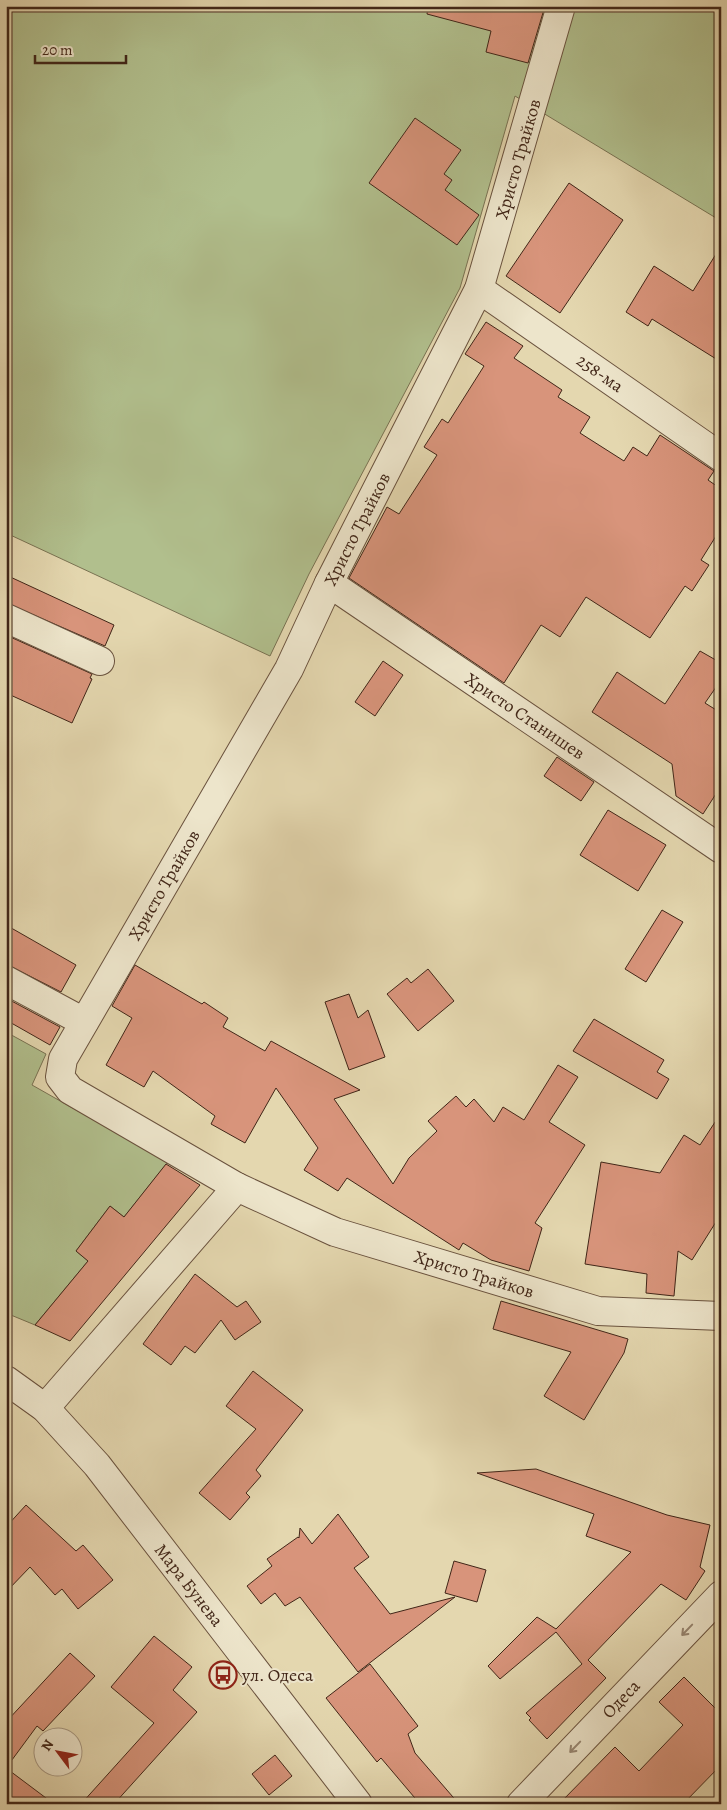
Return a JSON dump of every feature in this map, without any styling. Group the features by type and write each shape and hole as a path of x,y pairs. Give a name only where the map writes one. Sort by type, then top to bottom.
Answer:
{"street":[{"name":"Христо Трайков","path":"561,6 480,289 329,583 289,669 62,1059 60,1076 70,1090 237,1187 335,1232 598,1312 721,1316"},
{"name":"258-ма","path":"480,289 721,457"},
{"name":"Христо Станишев","path":"329,583 721,849"},
{"path":"6,618 100,661"},
{"path":"6,980 84,1022"},
{"path":"45,1408 237,1187"},
{"name":"Мара Бунева","path":"6,1380 45,1408 98,1465 358,1804"},
{"name":"Одеса","path":"521,1804 721,1595"}],"green space":[{"path":"6,6 721,6 721,221 515,96 460,288 309,574 270,656 6,533"},
{"path":"6,1032 46,1054 32,1085 168,1162 124,1217 110,1206 76,1251 88,1261 35,1325 6,1313"}],"building":[{"path":"428,6 545,6 528,63 486,52 491,31 427,14"},
{"path":"415,118 461,150 444,174 452,180 445,190 479,215 457,245 369,183"},
{"path":"569,183 623,220 560,313 506,276"},
{"path":"721,246 721,362 652,319 648,326 626,312 654,266 693,291"},
{"path":"486,322 523,346 514,358 562,390 558,397 590,417 580,433 624,461 633,447 647,456 660,435 714,471 708,480 721,489 721,528 701,560 709,565 692,591 685,586 650,638 586,597 560,637 541,625 504,683 349,578 387,507 399,514 437,455 424,447 442,419 448,423 484,366 465,354"},
{"path":"6,575 114,625 105,646 6,603"},
{"path":"6,635 92,674 90,678 92,679 72,723 6,693"},
{"path":"700,651 721,663 721,680 705,703 721,713 721,786 703,814 676,796 672,764 592,712 617,672 665,704"},
{"path":"383,661 403,675 375,716 355,702"},
{"path":"557,757 594,782 581,801 544,776"},
{"path":"608,810 666,845 638,891 580,855"},
{"path":"662,910 683,922 646,982 625,969"},
{"path":"6,925 76,965 61,992 6,964"},
{"path":"135,965 202,1004 204,1002 228,1018 223,1027 265,1051 271,1041 360,1090 334,1099 393,1184 409,1158 437,1131 428,1121 456,1096 466,1107 474,1099 494,1122 503,1107 524,1120 558,1065 578,1077 549,1122 585,1145 535,1223 542,1228 529,1271 491,1260 463,1243 459,1250 347,1178 338,1191 304,1170 318,1148 276,1088 245,1143 211,1124 215,1116 153,1071 144,1087 106,1065 132,1018 112,1006"},
{"path":"428,969 454,1001 418,1031 387,994 407,978 411,983"},
{"path":"349,994 358,1018 368,1010 385,1057 349,1070 325,1002"},
{"path":"6,998 60,1027 50,1045 6,1020"},
{"path":"594,1019 664,1060 657,1072 669,1079 657,1099 573,1051"},
{"path":"721,1113 721,1214 692,1260 678,1251 674,1296 646,1293 647,1274 585,1264 601,1162 660,1173 684,1135 700,1145"},
{"path":"166,1164 200,1185 70,1341 35,1325 88,1261 76,1251 110,1206 124,1217"},
{"path":"195,1274 237,1307 246,1301 261,1322 235,1340 221,1320 195,1353 185,1346 171,1365 143,1344"},
{"path":"501,1301 628,1339 624,1353 584,1420 544,1396 571,1352 493,1329"},
{"path":"253,1371 303,1410 256,1470 261,1476 246,1493 250,1497 230,1520 199,1493 256,1429 226,1406"},
{"path":"536,1469 667,1515 710,1525 700,1567 705,1571 686,1600 661,1584 588,1660 606,1678 547,1739 529,1720 531,1718 526,1713 582,1664 556,1632 500,1679 488,1666 537,1617 556,1629 631,1552 586,1536 594,1514 477,1473"},
{"path":"26,1505 76,1551 83,1545 113,1580 78,1609 62,1589 55,1595 30,1567 6,1592 6,1527"},
{"path":"338,1514 369,1557 354,1568 390,1614 455,1597 358,1672 300,1597 285,1606 275,1593 261,1604 247,1586 272,1566 267,1559 299,1538 300,1528 312,1544"},
{"path":"454,1561 486,1570 477,1602 445,1593"},
{"path":"154,1636 192,1667 173,1690 197,1712 114,1804 81,1804 154,1723 111,1687"},
{"path":"70,1653 95,1676 46,1728 37,1726 32,1728 32,1733 6,1768 6,1722"},
{"path":"370,1664 418,1726 408,1734 415,1753 459,1804 420,1804 381,1758 377,1762 326,1698"},
{"path":"684,1677 721,1714 721,1765 683,1804 559,1804 615,1747 639,1771 683,1725 659,1702"},
{"path":"275,1755 292,1776 269,1795 252,1774"},
{"path":"6,1768 54,1804 6,1804"}],"place":[{"name":"ул. Одеса","path":"223,1675"}]}
